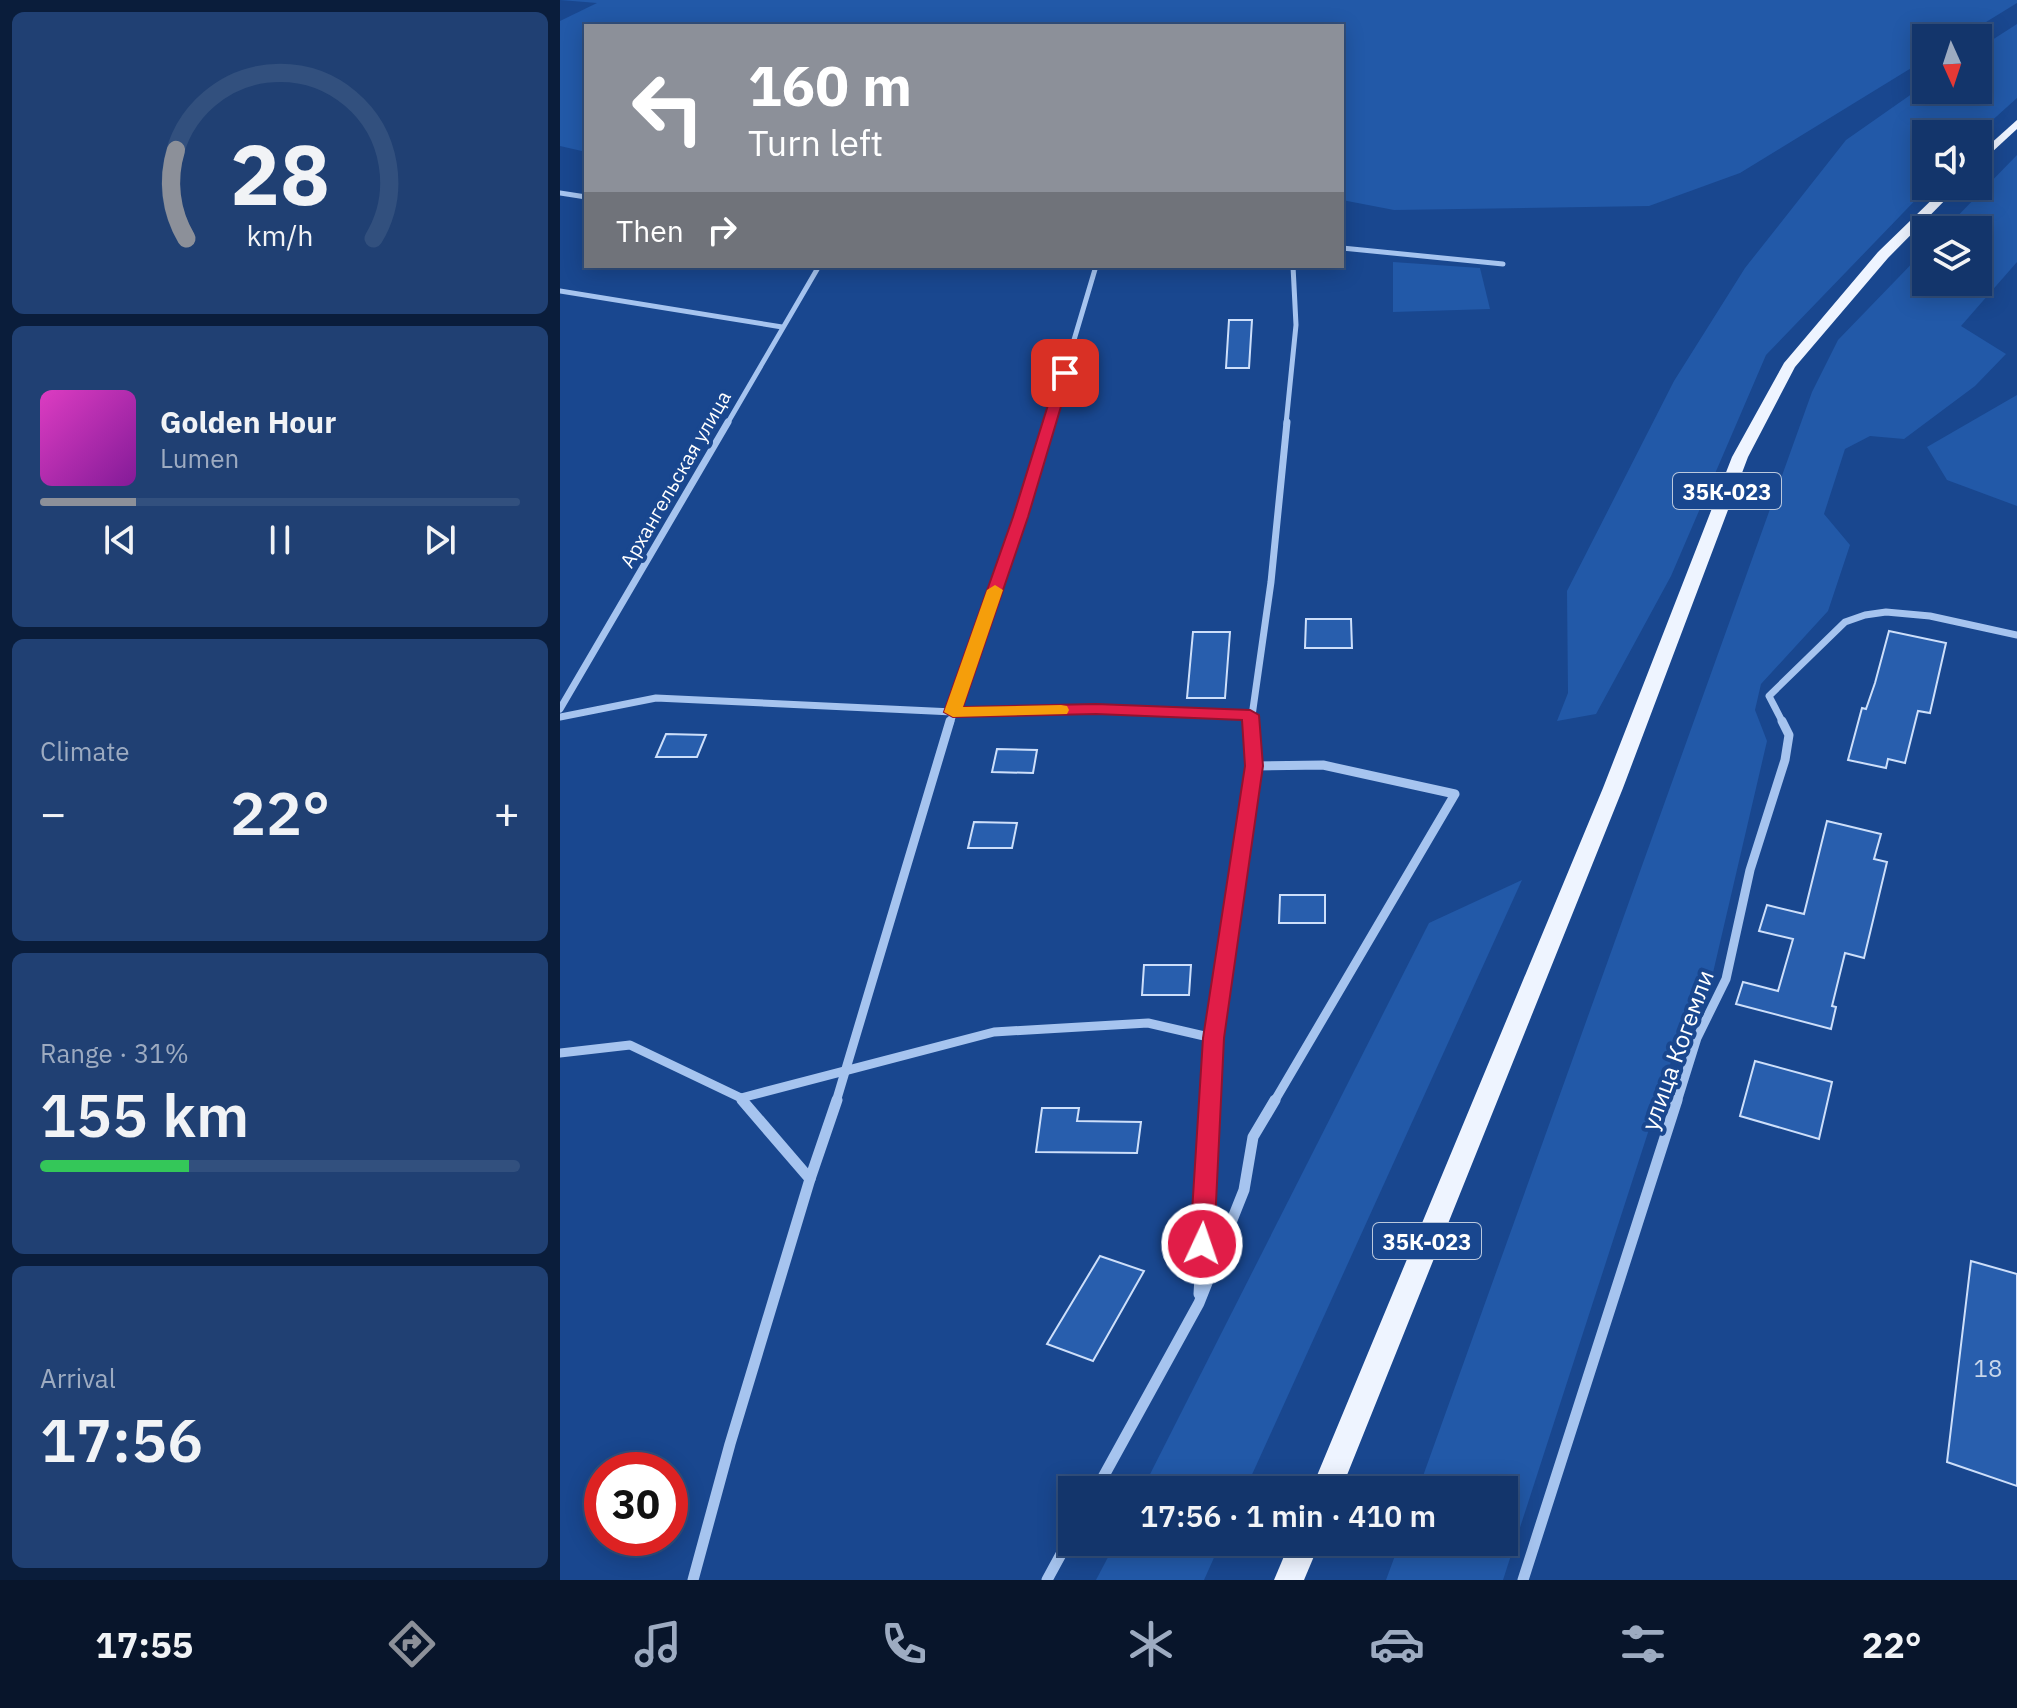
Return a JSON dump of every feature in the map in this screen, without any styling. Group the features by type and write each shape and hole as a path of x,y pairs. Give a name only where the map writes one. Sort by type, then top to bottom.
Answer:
{"main road":[{"path":"1992,148 2017,123"},
{"name":"35К-023","path":"1332,1476 1613,788 1740,457 1792,362 1883,255 1939,200"},
{"path":"1289,1580 1299,1556"}],"street":[{"path":"560,193 584,197"},
{"path":"1344,248 1503,264"},
{"name":"Архангельская улица","path":"560,709 818,268"},
{"path":"693,1580 810,1179 846,1073 953,712 1021,517 1095,268"},
{"path":"1199,1303 1213,1038 1254,766 1250,715 1271,582 1296,325 1293,268"},
{"path":"560,291 782,327"},
{"name":"улица Когемли","path":"1523,1580 1697,1038 1726,979 1750,870 1785,760 1789,735 1769,696 1845,622 1860,615 1900,611 2017,635"},
{"path":"560,717 656,698 953,712 1096,709 1250,715"},
{"path":"1104,1476 1199,1303 1244,1190 1253,1137 1455,794 1323,765 1254,766"},
{"path":"741,1098 994,1032 1148,1023 1213,1038"},
{"path":"560,1053 630,1045 741,1098 810,1179"},
{"path":"1047,1580 1060,1556"}],"shaded area":[{"path":"560,0 2017,0 2017,3 1983,24 1912,24 1912,68 1740,173 1649,206 1394,210 1344,200 1344,24 584,24 584,152 560,146 560,21 597,3"},
{"path":"2017,24 2017,98 1992,120 1912,120 1912,200 1915,200 1766,355 1671,576 1596,714 1557,721 1568,693 1567,591 1674,381 1745,268 1846,140 1912,94 1912,104 1992,104 1992,40"},
{"path":"2017,155 2017,262 1992,291 1992,216 1958,216 1973,200 1992,200 1992,181"},
{"path":"1393,262 1480,268 1490,309 1393,312"},
{"path":"1912,263 1912,296 1987,296 1961,326 2006,354 1975,386 1904,439 1870,436 1845,449 1824,514 1850,545 1828,611 1761,684 1755,710 1767,741 1712,977 1676,1046 1518,1534 1518,1476 1423,1476 1812,392 1838,340"},
{"path":"2017,395 2017,506 1947,480 1927,447"},
{"path":"1522,880 1251,1476 1149,1476 1429,923"},
{"path":"1109,1556 1215,1556 1204,1580 1096,1580"},
{"path":"1395,1556 1511,1556 1503,1580 1386,1580"}],"building":[{"path":"1229,320 1252,320 1249,368 1226,368"},
{"path":"1306,619 1351,619 1352,648 1305,648"},
{"path":"1889,631 1946,643 1930,713 1918,711 1905,763 1888,759 1886,768 1848,760 1862,708 1866,709 1875,683"},
{"path":"1193,632 1230,632 1225,698 1187,698"},
{"path":"666,734 706,735 697,757 656,757"},
{"path":"997,749 1037,750 1033,773 992,772"},
{"path":"1827,821 1881,834 1874,859 1887,862 1864,958 1845,953 1832,1006 1836,1007 1831,1029 1736,1004 1743,982 1778,991 1793,939 1759,931 1767,905 1804,914"},
{"path":"974,822 1017,823 1012,848 968,848"},
{"path":"1280,895 1325,895 1325,923 1279,923"},
{"path":"1144,965 1191,965 1189,995 1142,995"},
{"path":"1755,1061 1832,1082 1819,1139 1740,1116"},
{"path":"1042,1108 1079,1108 1077,1121 1141,1122 1137,1153 1036,1152"},
{"path":"1100,1256 1144,1271 1093,1361 1047,1344"},
{"path":"1971,1261 2017,1274 2017,1486 1947,1462"}],"slow traffic":[{"path":"995,590 953,712 1061,710"}],"route":[{"path":"1065,373 1021,517 953,712 1096,709 1250,715 1254,766 1213,1038 1202,1244"}]}
